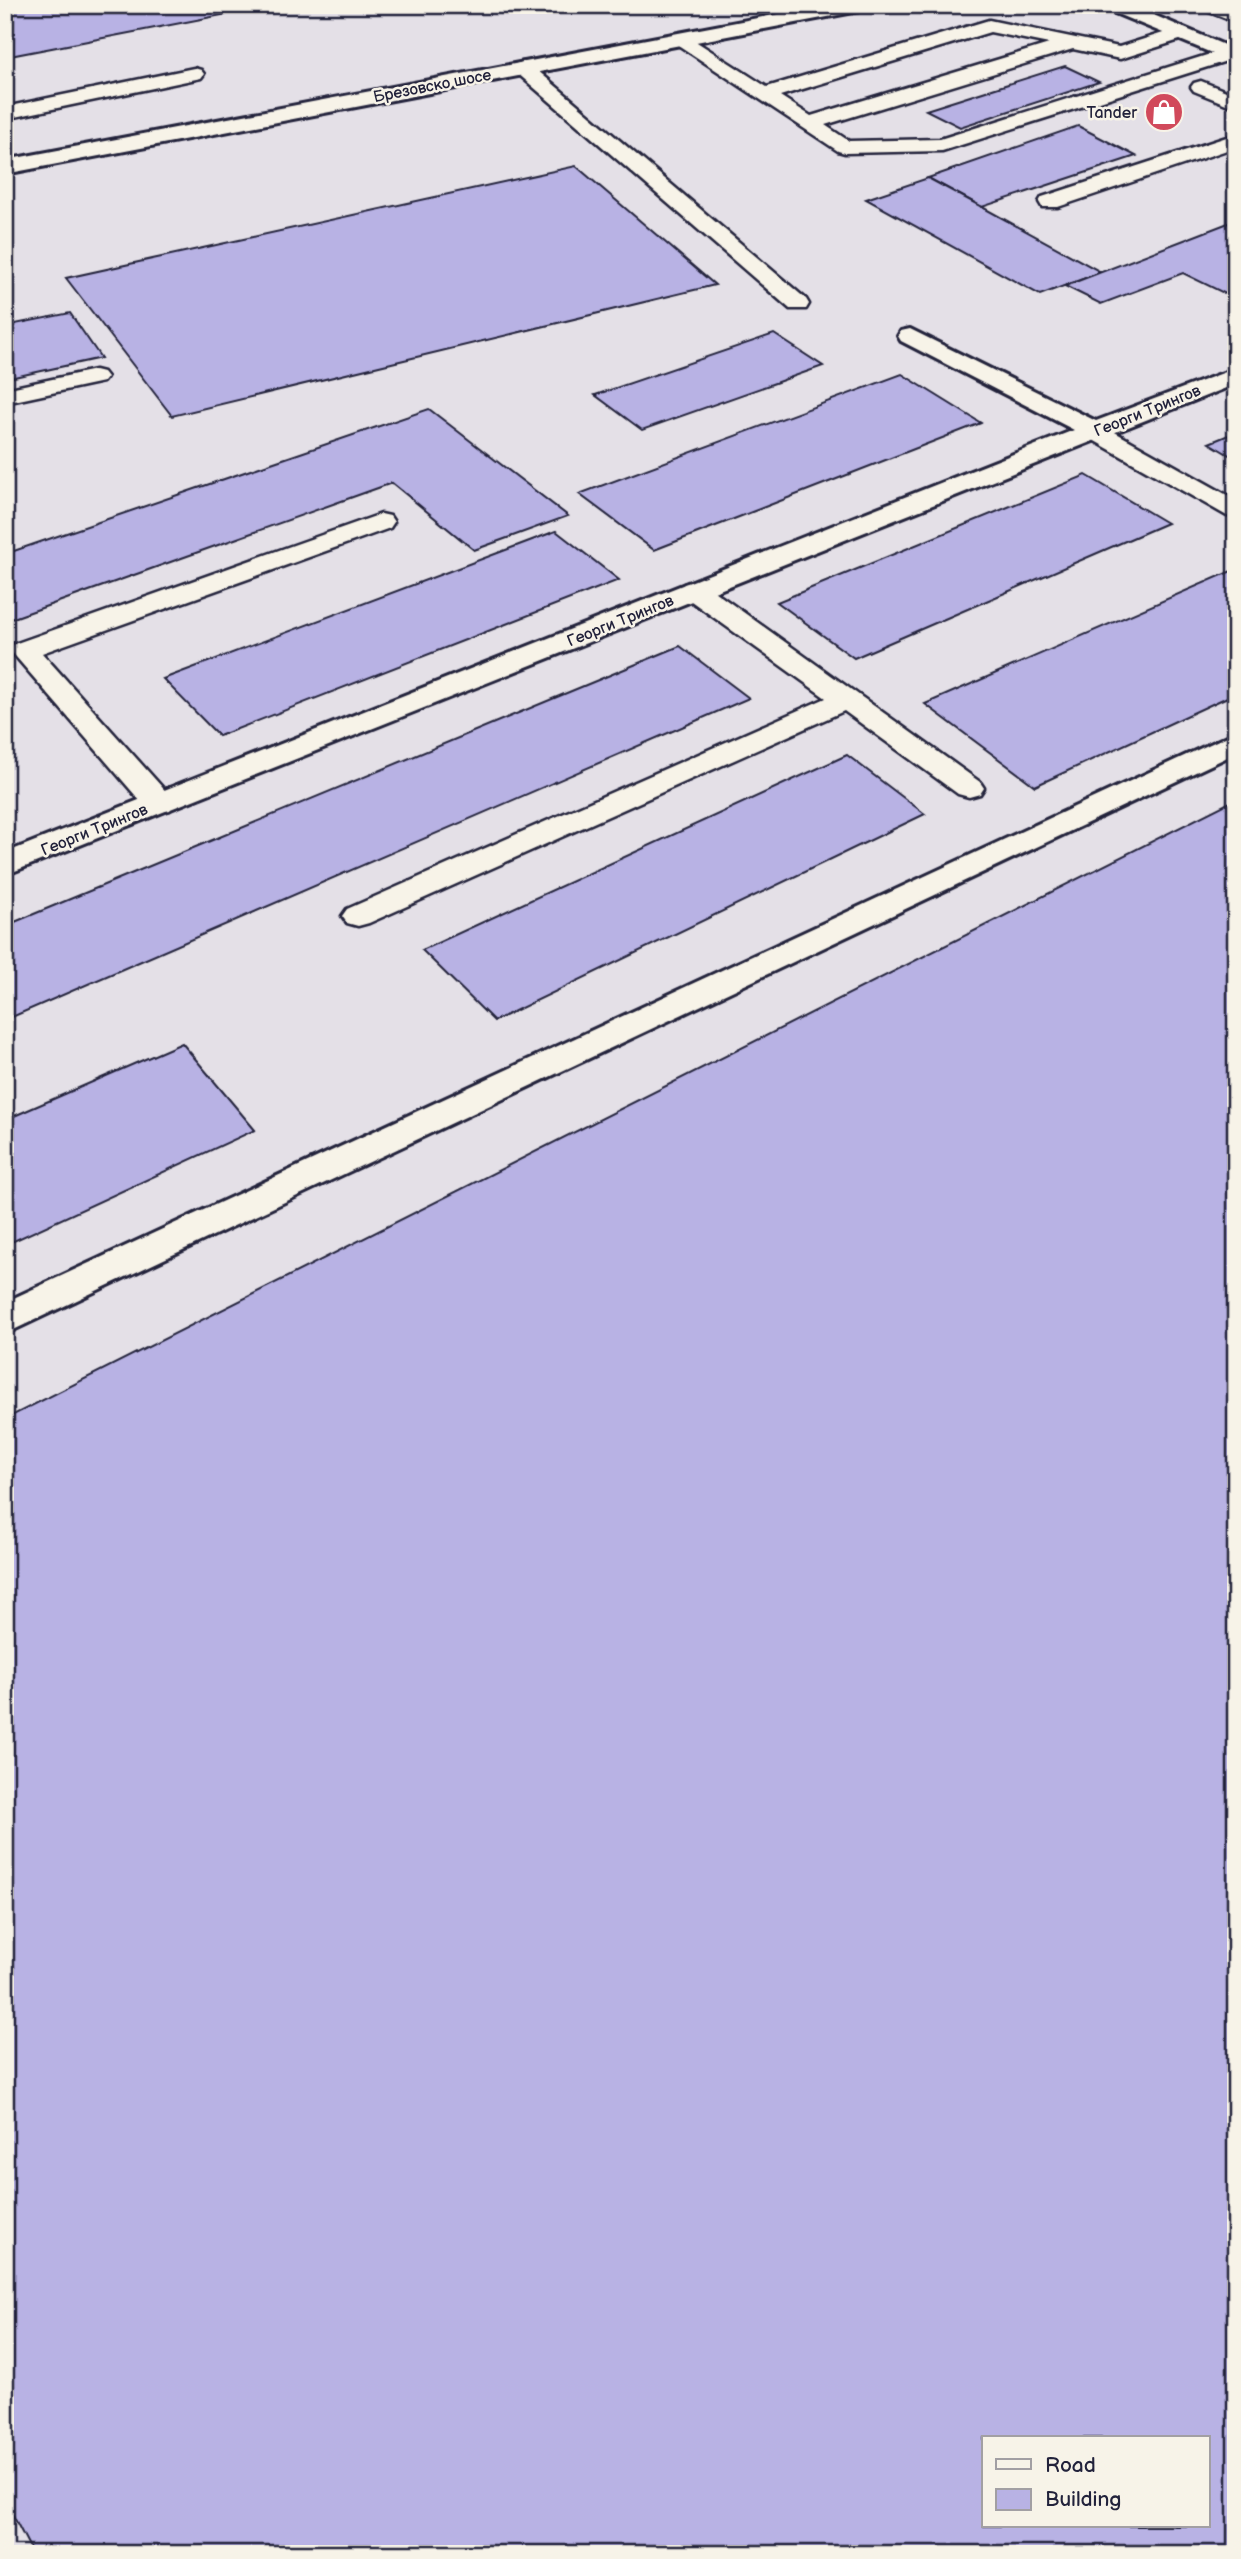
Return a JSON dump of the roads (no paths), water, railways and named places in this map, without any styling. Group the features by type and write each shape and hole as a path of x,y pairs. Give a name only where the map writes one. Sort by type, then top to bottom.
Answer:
{"street":[{"name":"Брезовско шосе","path":"5,167 859,5"},
{"path":"1112,5 1233,56"},
{"path":"1210,5 1236,16"},
{"path":"909,336 1095,430"},
{"name":"Георги Трингов","path":"5,865 1236,375"},
{"path":"5,1319 1236,741"}],"lane":[{"path":"765,94 989,26 1120,53 1179,34"},
{"path":"679,39 845,146 942,145 1233,56"},
{"path":"810,123 1073,43"},
{"path":"523,68 798,304"},
{"path":"5,113 194,74"},
{"path":"1201,87 1236,102"},
{"path":"1050,202 1236,140"},
{"path":"5,396 95,377"},
{"path":"1095,430 1236,511"},
{"path":"159,803 24,650 381,522"},
{"path":"694,590 969,788"},
{"path":"358,916 846,700"}],"place":[{"name":"Tander","path":"1164,112"}]}
